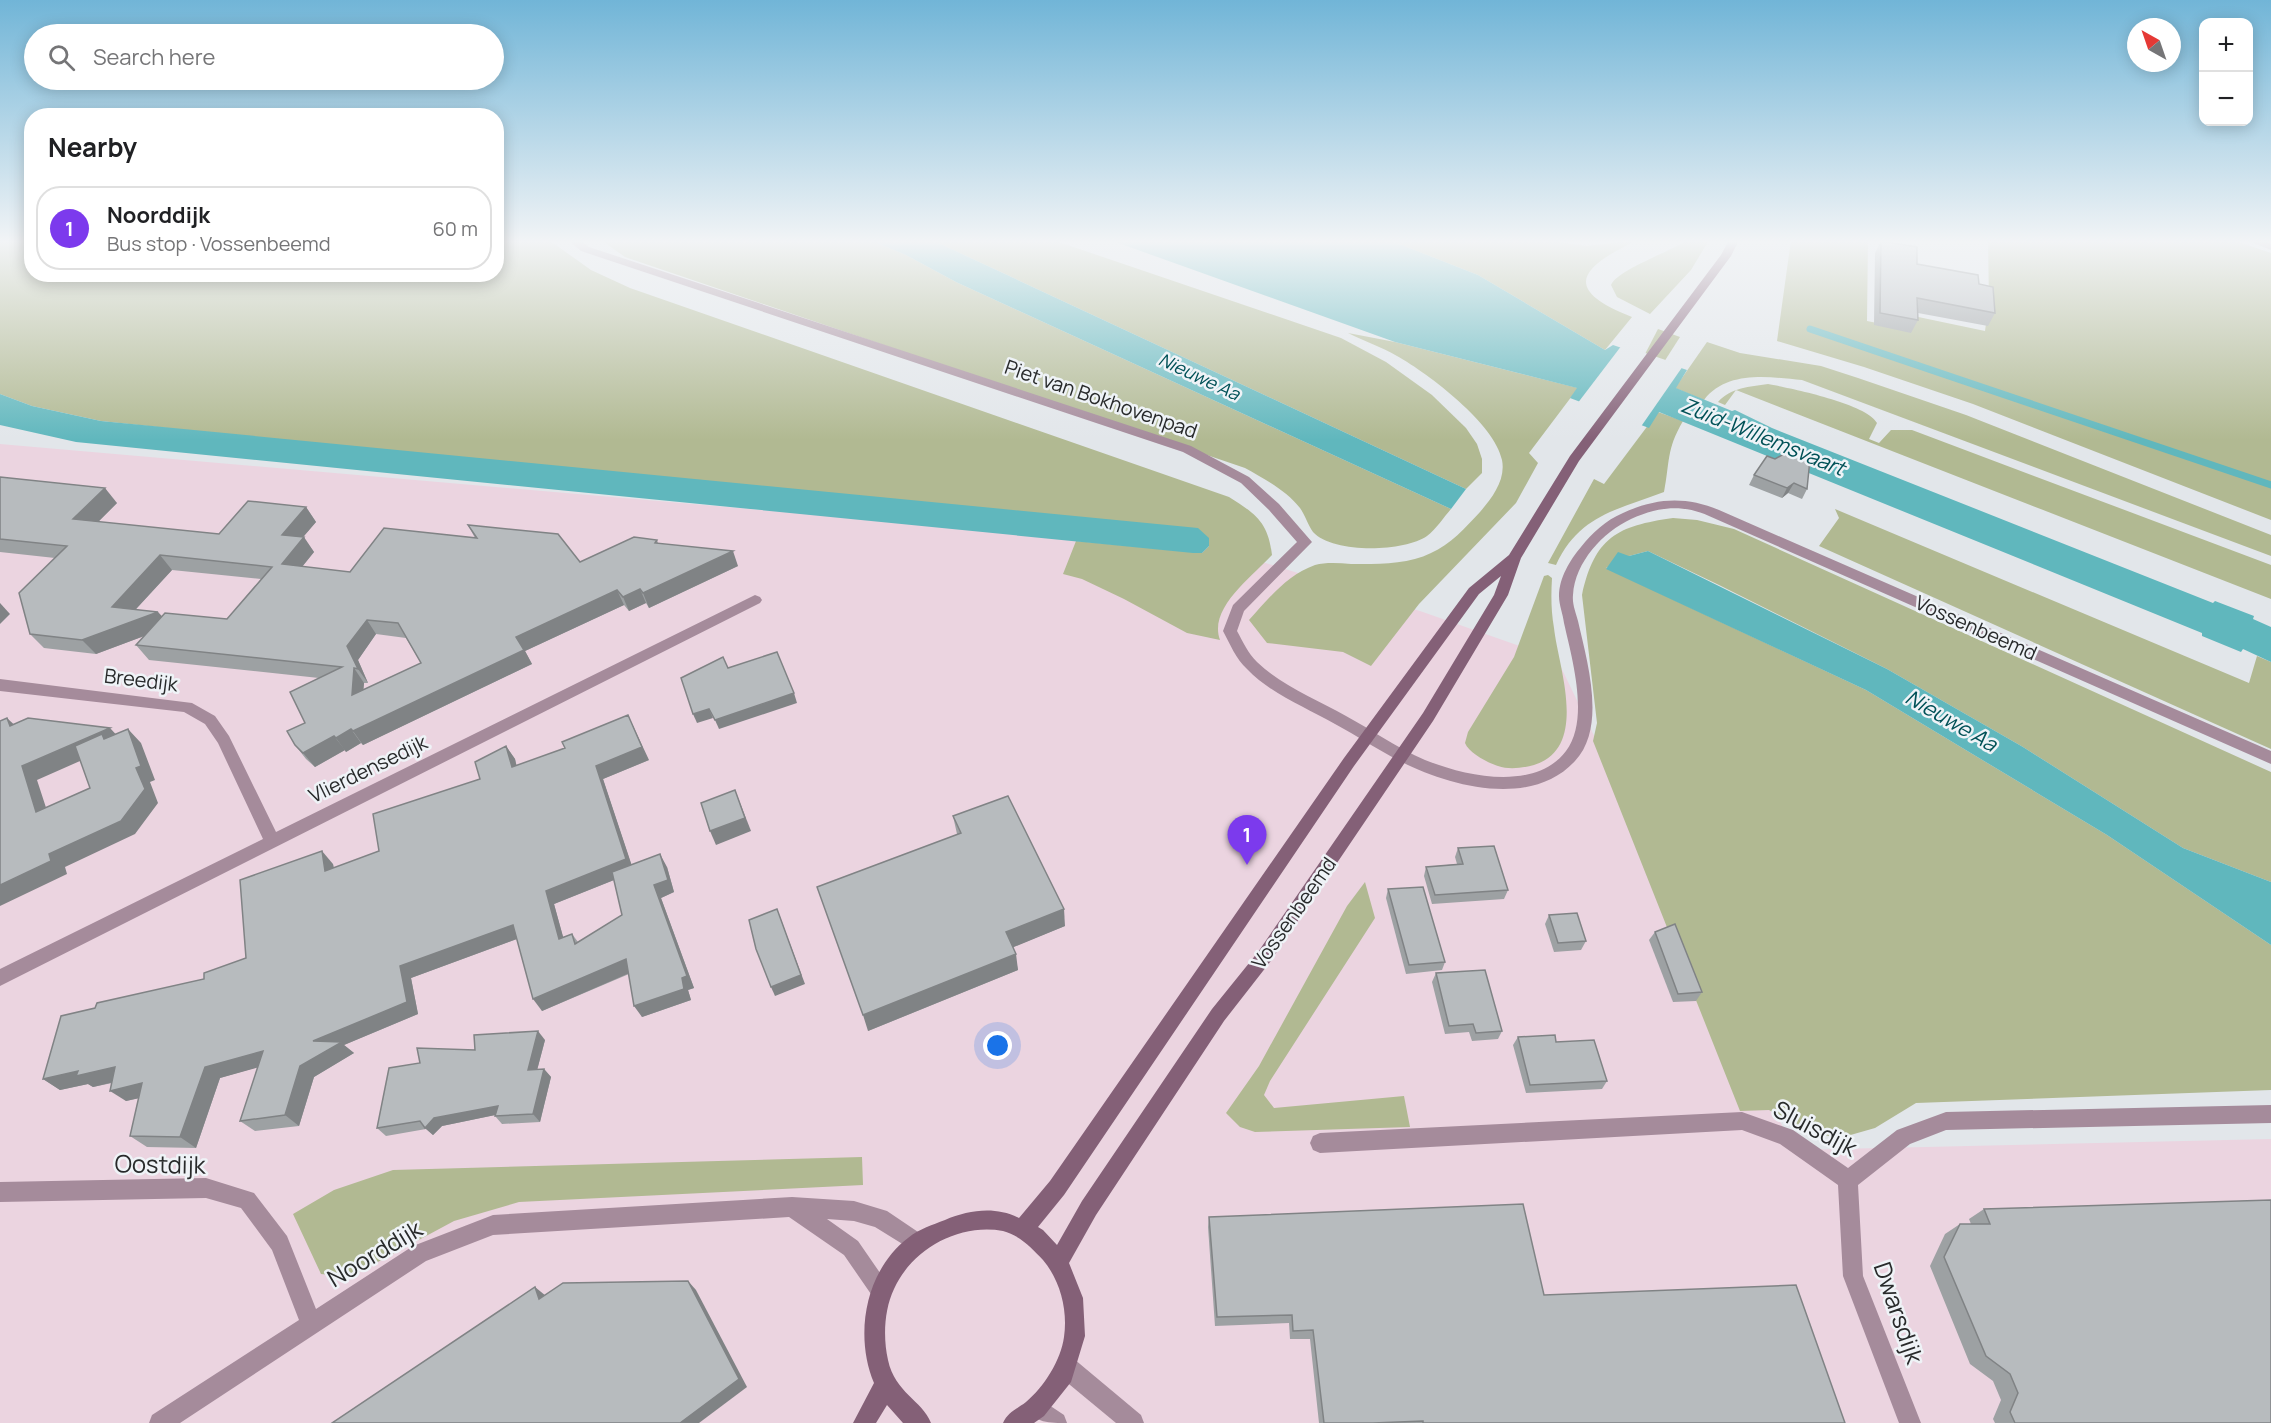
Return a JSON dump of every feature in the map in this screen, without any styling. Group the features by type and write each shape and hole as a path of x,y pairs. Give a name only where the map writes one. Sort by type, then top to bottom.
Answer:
{"main road":[{"name":"Vossenbeemd","path":"1060,1260 1089,1208 1218,1015 1264,957 1403,754 1501,595 1514,558 1574,459 1686,306"},
{"name":"Vossenbeemd","path":"1024,1228 1057,1188 1368,735 1474,591 1514,558"},
{"path":"920,1423 901,1408 885,1386 876,1360 873,1333 880,1290 900,1259 917,1243 942,1227 970,1220 998,1220 1024,1228 1044,1241 1060,1260 1071,1284 1076,1310 1074,1339 1066,1366 1053,1389 1036,1408 1014,1423"},
{"path":"864,1423 885,1386"}],"street":[{"name":"Piet van Bokhovenpad","path":"758,306 1187,449 1245,480 1274,507 1305,542 1238,609 1230,631 1242,654 1263,674 1297,698 1427,767 1469,780 1504,784 1524,783 1557,769 1568,761 1581,737 1587,717 1566,596 1571,573 1585,548 1605,529 1652,507 1679,503"},
{"name":"Vossenbeemd","path":"1679,503 1699,507 1735,522 2271,758"},
{"name":"Vlierdensedijk","path":"0,978 756,600"},
{"name":"Breedijk","path":"0,685 186,707 210,720 224,740 272,841"},
{"name":"Sluisdijk","path":"1320,1143 1742,1121 1786,1137 1848,1180 1904,1137 1946,1121 2271,1114"},
{"name":"Dwarsdijk","path":"1848,1180 1853,1276 1911,1423"},
{"name":"Oostdijk","path":"0,1192 206,1188 247,1200 280,1243 312,1325"},
{"name":"Noorddijk","path":"160,1423 420,1253 493,1225 792,1208 854,1212 880,1218 917,1243"},
{"path":"792,1208 851,1248 880,1290"},
{"path":"1066,1366 1133,1423"},
{"path":"1036,1408 1056,1423"}],"shaded area":[{"path":"0,444 1224,550 1420,611 1557,659 1794,1150 2271,1139 2271,1423 0,1423"}],"green space":[{"path":"0,306 683,306 1229,497 1259,520 1267,534 1272,555 1234,593 1226,605 1220,616 1218,628 1220,640 1187,633 1082,579 1063,574 1076,541 1202,553 1209,546 1209,539 101,421 32,406 0,394"},
{"path":"770,306 1009,306 1451,509 1427,536 1416,541 1386,548 1336,544 1313,532 1300,508 1288,496 1245,468"},
{"path":"1074,306 1248,306 1341,338 1386,362 1432,395 1466,428 1477,444 1482,459 1482,473 1466,489"},
{"path":"1531,306 1608,306 1632,317 1605,350"},
{"path":"1635,306 1657,306 1650,314"},
{"path":"1782,306 1867,306 1867,321 1902,328 1904,314 1985,331 1988,306 2271,306 2271,520 1973,404 1864,367 1777,341"},
{"path":"1658,329 1680,337 1664,362 1644,356"},
{"path":"1348,333 1395,342 1578,388 1529,453 1538,463 1516,503 1419,604 1371,666 1343,652 1267,643 1249,620 1287,581 1315,565 1402,562 1438,550 1485,507 1500,482 1503,467 1497,446 1487,431 1459,401 1410,364"},
{"path":"1707,342 1740,353 1821,366 1966,415 2271,535 2271,556 1802,380 1763,377 1736,380 1713,390 1704,400 1675,388"},
{"path":"1768,384 1844,403 1871,416 1877,423 1869,439 1879,443 1891,430 1912,430 2271,565 2271,599 1736,390"},
{"path":"1736,390 1725,405 1718,402 1729,393"},
{"path":"1658,412 1683,421 1671,448 1664,492 1601,516 1576,535 1565,548 1556,565 1548,563 1594,479 1604,484"},
{"path":"1835,509 2249,683 2257,656 2271,662 2271,749 1819,546 1839,518"},
{"path":"1673,518 1697,520 1734,529 2271,772 2271,882 2183,848 2023,747 1887,669 1648,551 1629,556 1606,568 1866,690 2107,835 2271,945 2271,1090 1916,1103 1875,1128 1840,1138 1808,1132 1769,1110 1740,1111 1593,741 1597,723 1582,595 1587,575 1602,547 1611,538 1637,525"},
{"path":"1548,575 1552,578 1552,615 1564,684 1566,724 1561,742 1551,756 1530,766 1502,767 1479,757 1465,743 1468,732 1514,657 1544,576"},
{"path":"1365,882 1375,918 1270,1081 1264,1095 1274,1108 1404,1096 1410,1127 1255,1132 1240,1127 1226,1113 1259,1066 1347,906"},
{"path":"862,1157 863,1185 519,1202 454,1221 350,1277 321,1274 293,1214 334,1190 393,1170"}],"water":[{"name":"Nieuwe Aa","path":"1009,306 1074,306 1466,489 1451,509"},
{"name":"Zuid-Willemsvaart","path":"1296,306 1531,306 1605,350 1613,345 1687,370 1676,388 2213,603 2215,601 2254,616 2253,619 2271,627 2271,662 2243,649 2241,652 2202,636 2202,633 1659,412 1649,428 1570,398 1577,388 1395,342"},
{"path":"0,394 32,406 101,421 1198,528 1209,538 1209,546 1202,553 1193,553 76,442 0,425"},
{"name":"Nieuwe Aa","path":"1648,551 1887,669 2023,747 2183,848 2271,882 2271,945 2107,835 1866,690 1606,569 1618,552 1629,556"}],"pier":[{"path":"1622,345 1683,366 1640,428 1577,404"}],"building":[{"path":"1880,306 1917,306 1918,320 1880,313"},
{"path":"1961,306 1994,306 1995,313"},
{"path":"1789,451 1810,459 1807,489 1794,483 1787,488 1754,475 1767,456 1775,459"},
{"path":"0,477 105,488 73,519 219,534 248,501 306,507 282,535 304,537 282,564 350,572 384,528 477,538 468,525 558,534 580,562 634,537 657,540 655,543 733,551 643,593 640,589 623,597 617,590 516,637 524,650 353,731 351,729 336,738 334,736 303,753 287,731 305,723 290,692 342,667 136,645 165,613 227,619 272,567 160,555 112,607 158,612 82,640 30,634 19,593 67,546 0,539","holes":["367,620 398,623 421,663 352,695 354,668 358,669 347,646"]},
{"path":"777,652 794,693 715,720 709,709 693,714 681,678 723,657 728,668"},
{"path":"628,715 642,747 596,766 626,859 546,891 559,939 572,934 575,944 622,915 612,872 660,854 668,880 654,885 687,976 682,978 684,989 634,1006 626,959 533,999 513,925 400,966 407,1002 313,1041 342,1042 300,1066 285,1115 240,1121 263,1051 205,1067 180,1137 130,1136 142,1083 110,1091 115,1067 76,1076 78,1071 43,1079 61,1016 95,1008 97,1003 204,979 204,973 246,958 240,880 322,851 325,871 379,851 373,814 480,779 475,762 506,746 512,767 565,748 562,742"},
{"path":"7,718 10,726 28,718 110,728 22,766 36,812 90,788 75,746 102,734 104,739 128,729 141,766 136,768 145,789 121,821 49,854 51,861 0,885 0,721"},
{"path":"735,790 745,818 710,831 701,803"},
{"path":"1008,796 1064,909 1006,932 1016,954 863,1015 817,887 961,833 953,816"},
{"path":"1494,846 1508,890 1435,895 1426,867 1463,864 1458,848"},
{"path":"1423,887 1445,962 1409,965 1388,889"},
{"path":"777,909 801,975 771,987 756,949 749,920"},
{"path":"1577,913 1586,941 1558,943 1549,915"},
{"path":"1675,924 1702,992 1678,994 1655,932"},
{"path":"1485,970 1502,1031 1476,1033 1473,1024 1449,1026 1436,973"},
{"path":"538,1031 528,1070 544,1069 533,1114 495,1116 498,1106 434,1118 425,1128 420,1121 377,1128 389,1068 420,1063 417,1048 475,1050 474,1035"},
{"path":"1555,1035 1556,1042 1594,1040 1607,1081 1530,1085 1518,1037"},
{"path":"2271,1200 2271,1423 2015,1423 2010,1412 2018,1393 2010,1374 1986,1356 1944,1257 1960,1224 1990,1224 1984,1209"},
{"path":"1523,1204 1544,1295 1796,1285 1845,1423 1423,1423 1423,1421 1324,1423 1313,1330 1293,1331 1292,1315 1217,1317 1209,1217"},
{"path":"688,1281 739,1379 680,1423 332,1423 535,1287 539,1299 563,1283"}],"waterway":[{"path":"1810,329 2271,485"}],"place":[{"name":"Noorddijk","path":"1247,865"}]}
